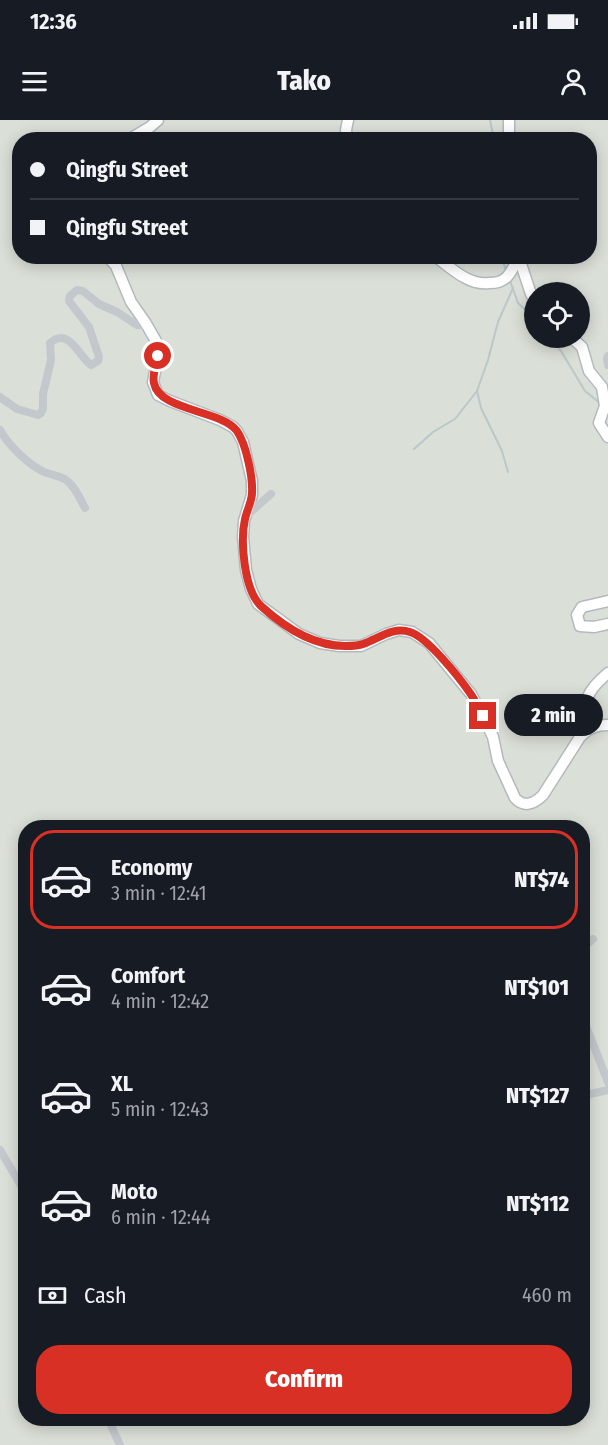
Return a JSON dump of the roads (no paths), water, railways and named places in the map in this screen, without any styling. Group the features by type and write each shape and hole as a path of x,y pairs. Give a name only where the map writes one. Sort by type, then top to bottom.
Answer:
{"street":[{"path":"142,132 158,120"},
{"path":"114,264 131,302 156,341 158,356 153,382 158,394 233,427 243,442 252,488 243,537 246,570 258,604 299,634 321,643 361,646 399,630 412,632 429,643 471,694 493,737 498,761 514,798 519,802 529,805 537,801 580,736 588,729 608,725"},
{"path":"446,264 471,282 482,284 500,282 507,277 515,264"},
{"path":"521,264 527,282"},
{"path":"0,397 17,409 38,415 41,413 51,360 50,343 53,340 59,338 74,344 83,359 91,365 98,361 99,357 89,327 69,301 70,296 77,290 83,291 99,304 137,325 145,322"},
{"path":"582,348 589,371 604,389 605,406 599,423 608,437"},
{"path":"608,356 608,365"},
{"path":"0,430 5,439 27,460 42,471 66,480 85,508"},
{"path":"246,516 271,494"},
{"path":"608,601 582,607 577,615 580,626 594,627 608,624"},
{"path":"588,729 586,704 589,692 608,673"},
{"path":"590,1036 608,1082"},
{"path":"590,1094 608,1090"},
{"path":"0,1150 18,1180"},
{"path":"111,1426 120,1445"}],"waterway":[{"path":"490,120 492,132"},
{"path":"504,264 506,270"},
{"path":"509,278 518,303 524,309"},
{"path":"508,472 502,451 481,408 477,391 498,322 513,288"},
{"path":"558,348 585,391 601,404"},
{"path":"414,449 433,432 455,419 477,391"}]}
